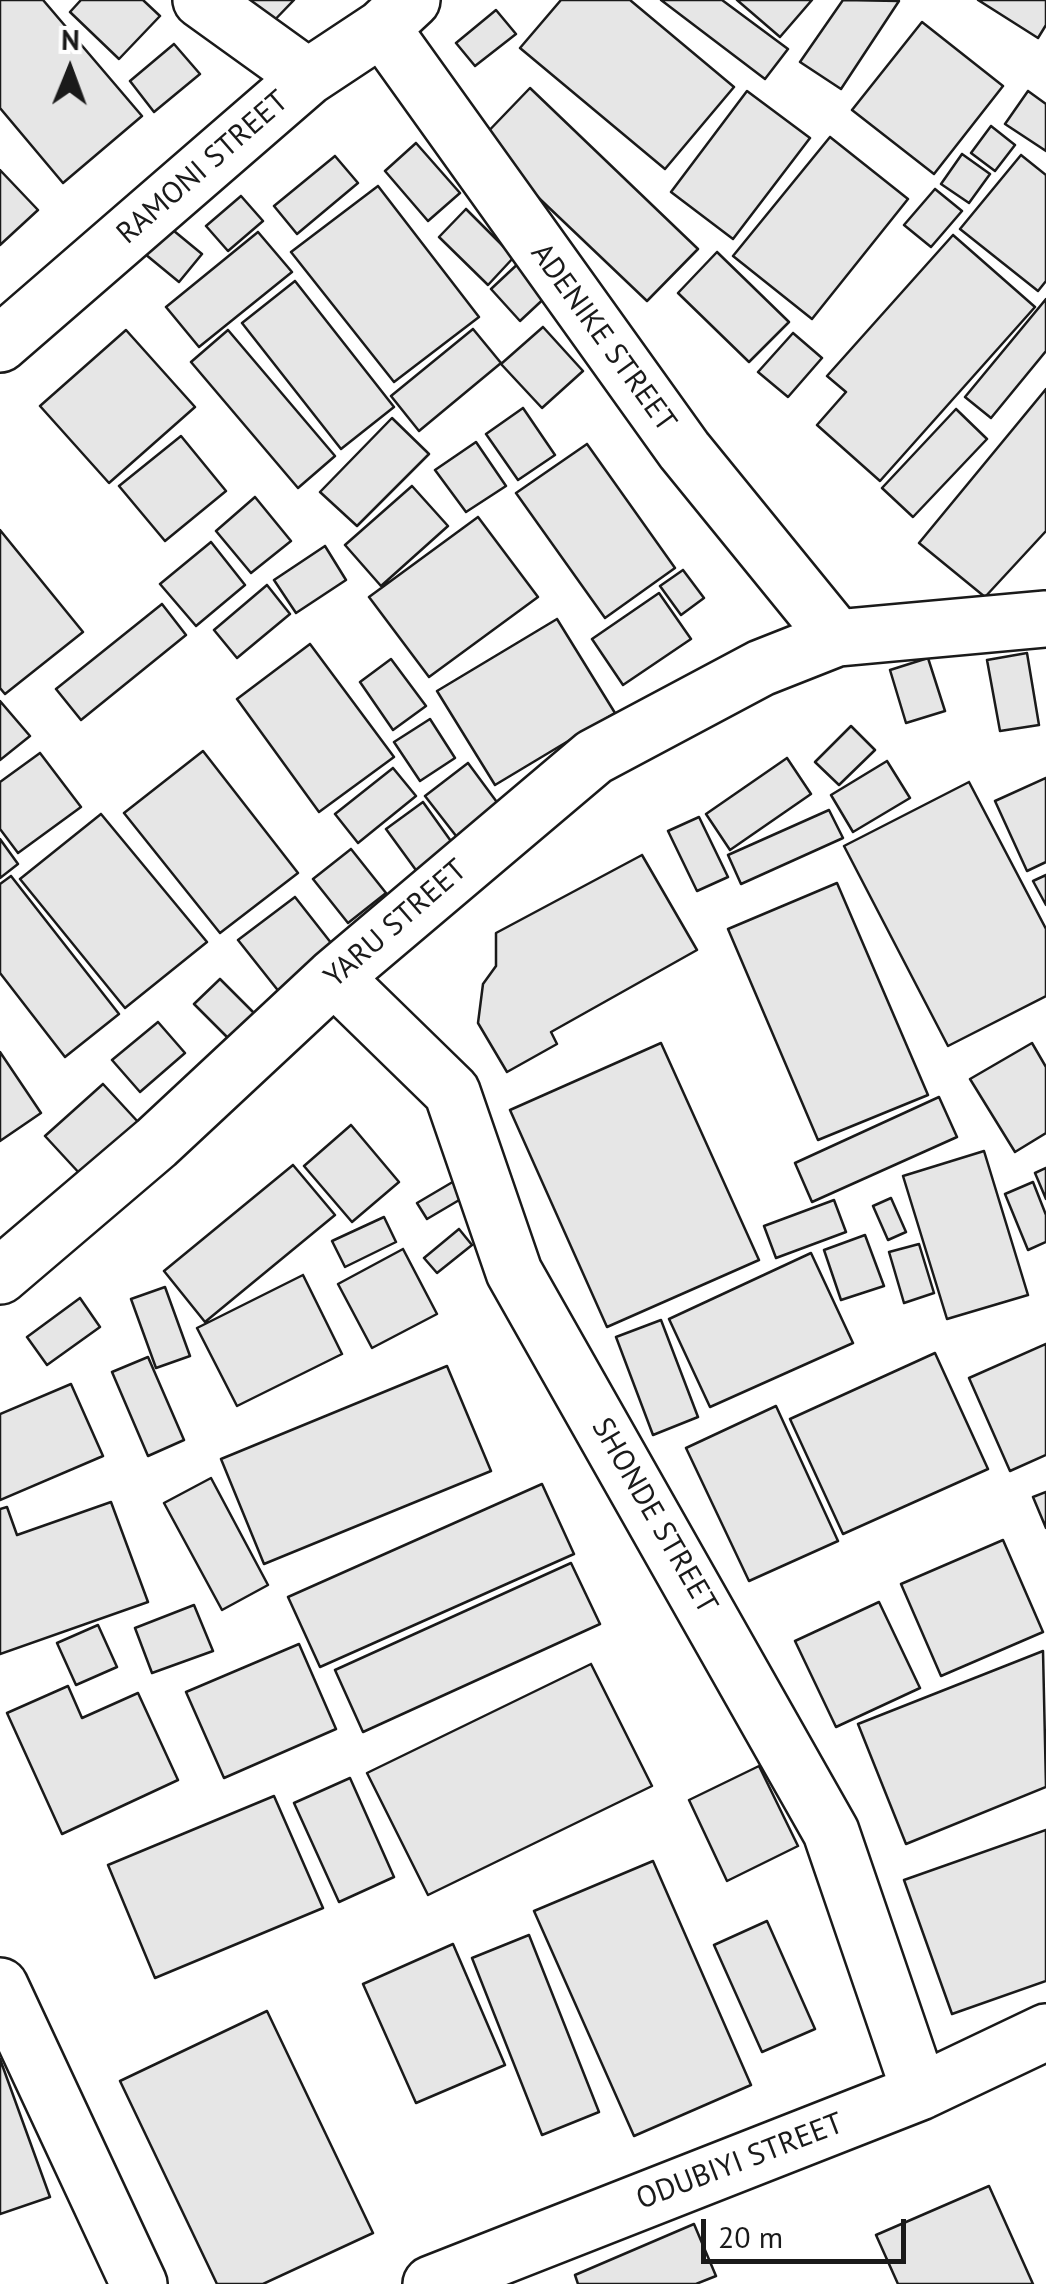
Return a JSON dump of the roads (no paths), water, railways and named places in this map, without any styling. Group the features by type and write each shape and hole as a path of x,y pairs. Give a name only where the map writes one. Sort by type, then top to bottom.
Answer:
{"street":[{"path":"201,0 308,76"},
{"name":"RAMONI STREET","path":"0,344 308,76 397,14"},
{"name":"ADENIKE STREET","path":"397,14 684,450 837,638"},
{"name":"YARU STREET","path":"0,1276 156,1142 334,977 594,757 761,668 837,638 1046,619"},
{"name":"SHONDE STREET","path":"334,977 452,1092 514,1272 831,1832 920,2092"},
{"path":"0,1986 139,2284"},
{"name":"ODUBIYI STREET","path":"431,2284 1043,2042"}]}
